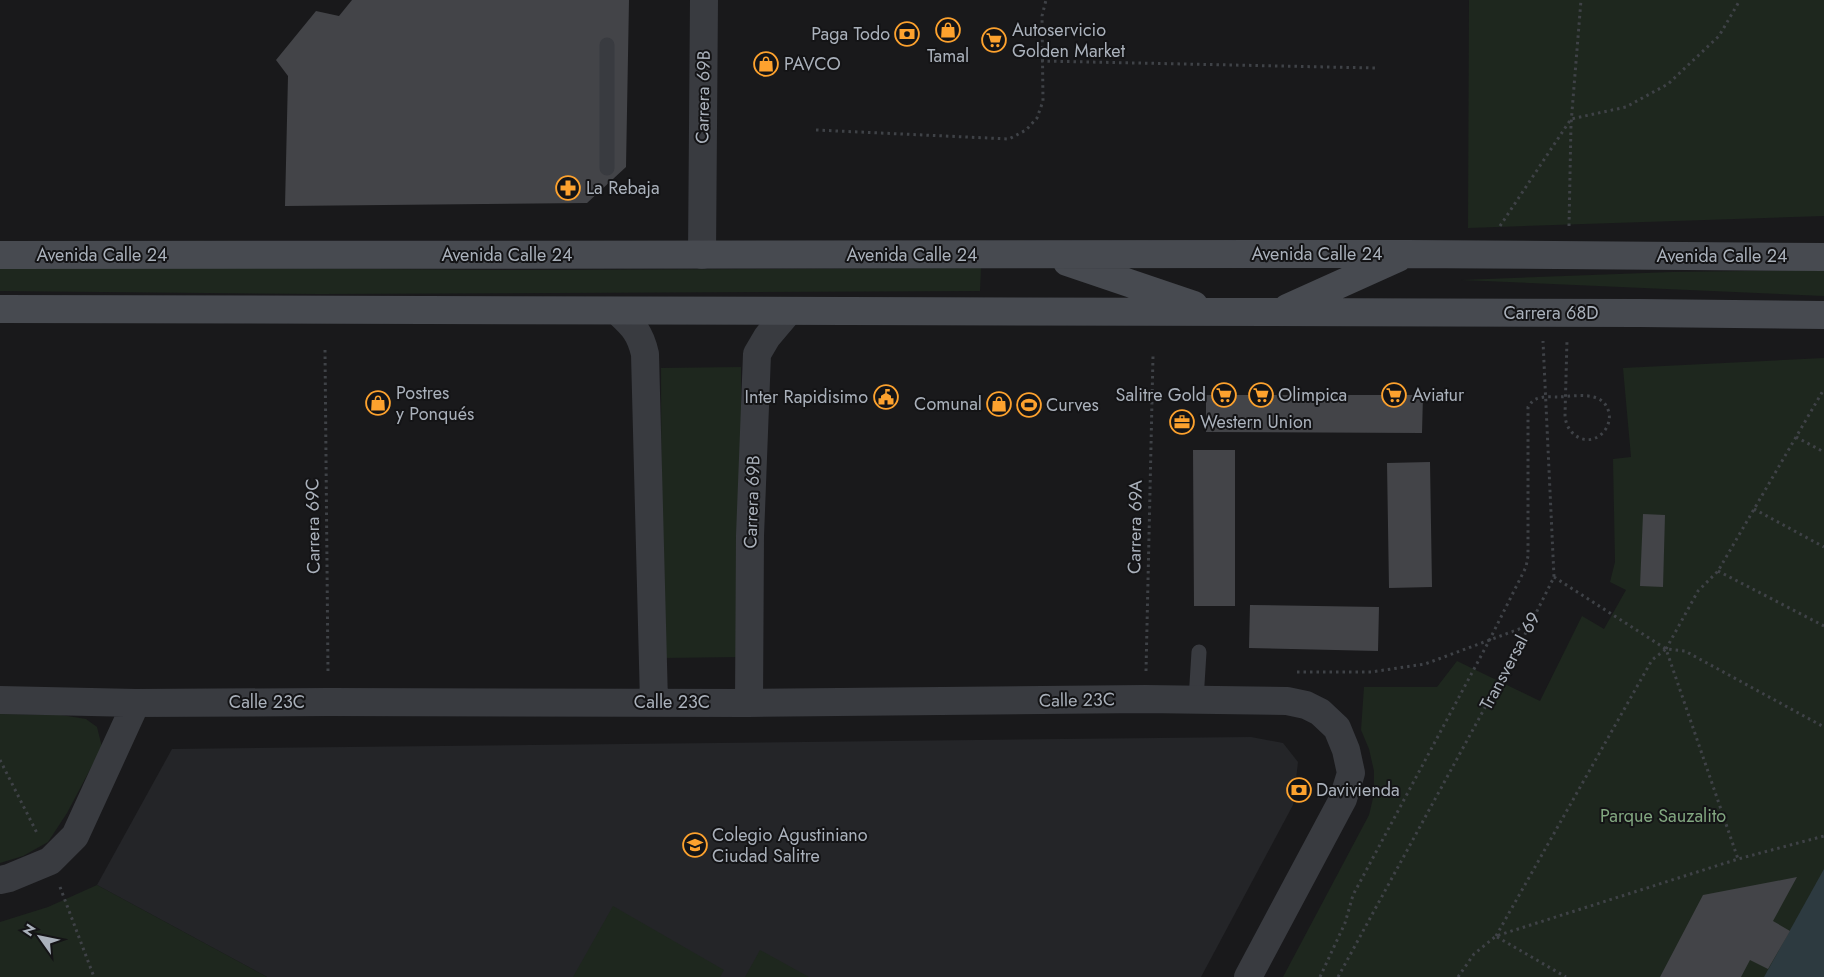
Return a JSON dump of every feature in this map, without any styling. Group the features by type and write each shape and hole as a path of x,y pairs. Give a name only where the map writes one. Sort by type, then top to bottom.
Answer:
{"main road":[{"path":"1044,254 1216,312"},
{"name":"Avenida Calle 24","path":"0,255 1406,254 1824,257"},
{"path":"0,309 1277,312 1406,254"},
{"name":"Carrera 68D","path":"1277,312 1824,315"}],"street":[{"name":"Carrera 69B","path":"702,255 704,0"},
{"path":"617,311 632,324 642,339 645,354 654,702"},
{"name":"Carrera 69B","path":"749,703 750,536 757,354 767,337 789,311"},
{"name":"Calle 23C","path":"0,700 136,703 749,703 1287,700 1306,705 1320,712 1336,728 1346,750 1351,774 1343,799 1248,977"},
{"path":"0,880 50,861 75,836 136,703"}],"lane":[{"path":"607,168 608,45"},
{"path":"1196,700 1200,652"}],"path":[{"path":"816,130 1009,139 1026,130 1037,118 1043,101 1042,16 1046,0"},
{"path":"1571,124 1581,0"},
{"path":"1494,234 1571,119 1626,107 1668,84 1719,36 1740,0"},
{"path":"1042,61 1375,68"},
{"name":"Transversal 69","path":"1338,977 1530,625 1554,577 1542,312"},
{"name":"Carrera 69C","path":"325,350 328,702"},
{"name":"Carrera 69A","path":"1153,356 1146,672 1155,672"},
{"path":"1458,977 1474,954 1496,936 1652,660 1666,649 1698,591 1718,571 1824,389"},
{"path":"1320,977 1345,923 1353,895 1489,641 1526,567 1528,556 1527,411 1534,400 1546,397 1584,396 1598,398 1607,408 1609,422 1601,435 1587,439 1580,438 1574,435 1566,422 1566,415"},
{"path":"1796,437 1824,452"},
{"path":"1754,509 1824,547"},
{"path":"1718,571 1824,626"},
{"path":"1554,577 1666,649 1685,651 1824,726"},
{"path":"1294,672 1371,672 1424,664 1530,625"},
{"path":"1666,649 1738,859"},
{"path":"0,760 50,861 94,977"},
{"path":"1496,936 1738,859 1824,836"},
{"path":"1496,936 1566,977"}],"shaded area":[{"name":"Colegio Agustiniano Ciudad Salitre","path":"1251,737 1283,743 1298,762 1293,805 1201,977 267,977 97,885 172,749"},
{"path":"1824,869 1824,977 1764,977"}],"green space":[{"path":"1469,0 1824,0 1824,216 1468,228"},
{"path":"141,267 507,270 981,268 980,291 320,294 0,291 0,268"},
{"path":"1824,270 1824,296 1461,280 1672,272"},
{"name":"Parque Sauzalito","path":"1824,358 1824,977 1283,977 1369,815 1374,794 1374,771 1369,749 1361,730 1364,687 1437,687 1457,661 1540,701 1582,616 1604,629 1626,590 1610,582 1615,562 1613,459 1631,457 1623,368"},
{"path":"741,367 742,657 662,658 661,368"},
{"path":"0,714 61,715 86,719 97,727 102,747 67,813 48,842 23,856 0,863"},
{"path":"97,885 267,977 0,977 0,922 48,907"},
{"path":"613,906 724,970 720,977 573,977"},
{"path":"760,950 809,977 745,977"}],"building":[{"path":"352,0 629,0 626,167 587,203 285,206 288,76 276,60 316,11 339,16"},
{"path":"1206,395 1423,395 1422,433 1206,432"},
{"path":"1193,450 1235,450 1235,606 1194,606"},
{"path":"1430,462 1432,587 1389,588 1387,463"},
{"path":"1643,514 1665,515 1663,587 1640,586"},
{"path":"1250,605 1379,607 1378,651 1249,648"},
{"path":"1797,877 1773,921 1790,931 1768,969 1750,960 1741,977 1660,977 1703,895"}],"place":[{"name":"Tamal","path":"948,30"},
{"name":"Paga Todo","path":"907,34"},
{"name":"Autoservicio Golden Market","path":"994,40"},
{"name":"PAVCO","path":"766,64"},
{"name":"La Rebaja","path":"568,188"},
{"name":"Salitre Gold","path":"1224,395"},
{"name":"Olimpica","path":"1261,395"},
{"name":"Aviatur","path":"1394,395"},
{"name":"Inter Rapidisimo","path":"886,397"},
{"name":"Postres y Ponqués","path":"378,403"},
{"name":"Comunal","path":"999,404"},
{"name":"Curves","path":"1029,405"},
{"name":"Western Union","path":"1182,422"},
{"name":"Davivienda","path":"1299,790"},
{"name":"Colegio Agustiniano Ciudad Salitre","path":"695,845"}]}
